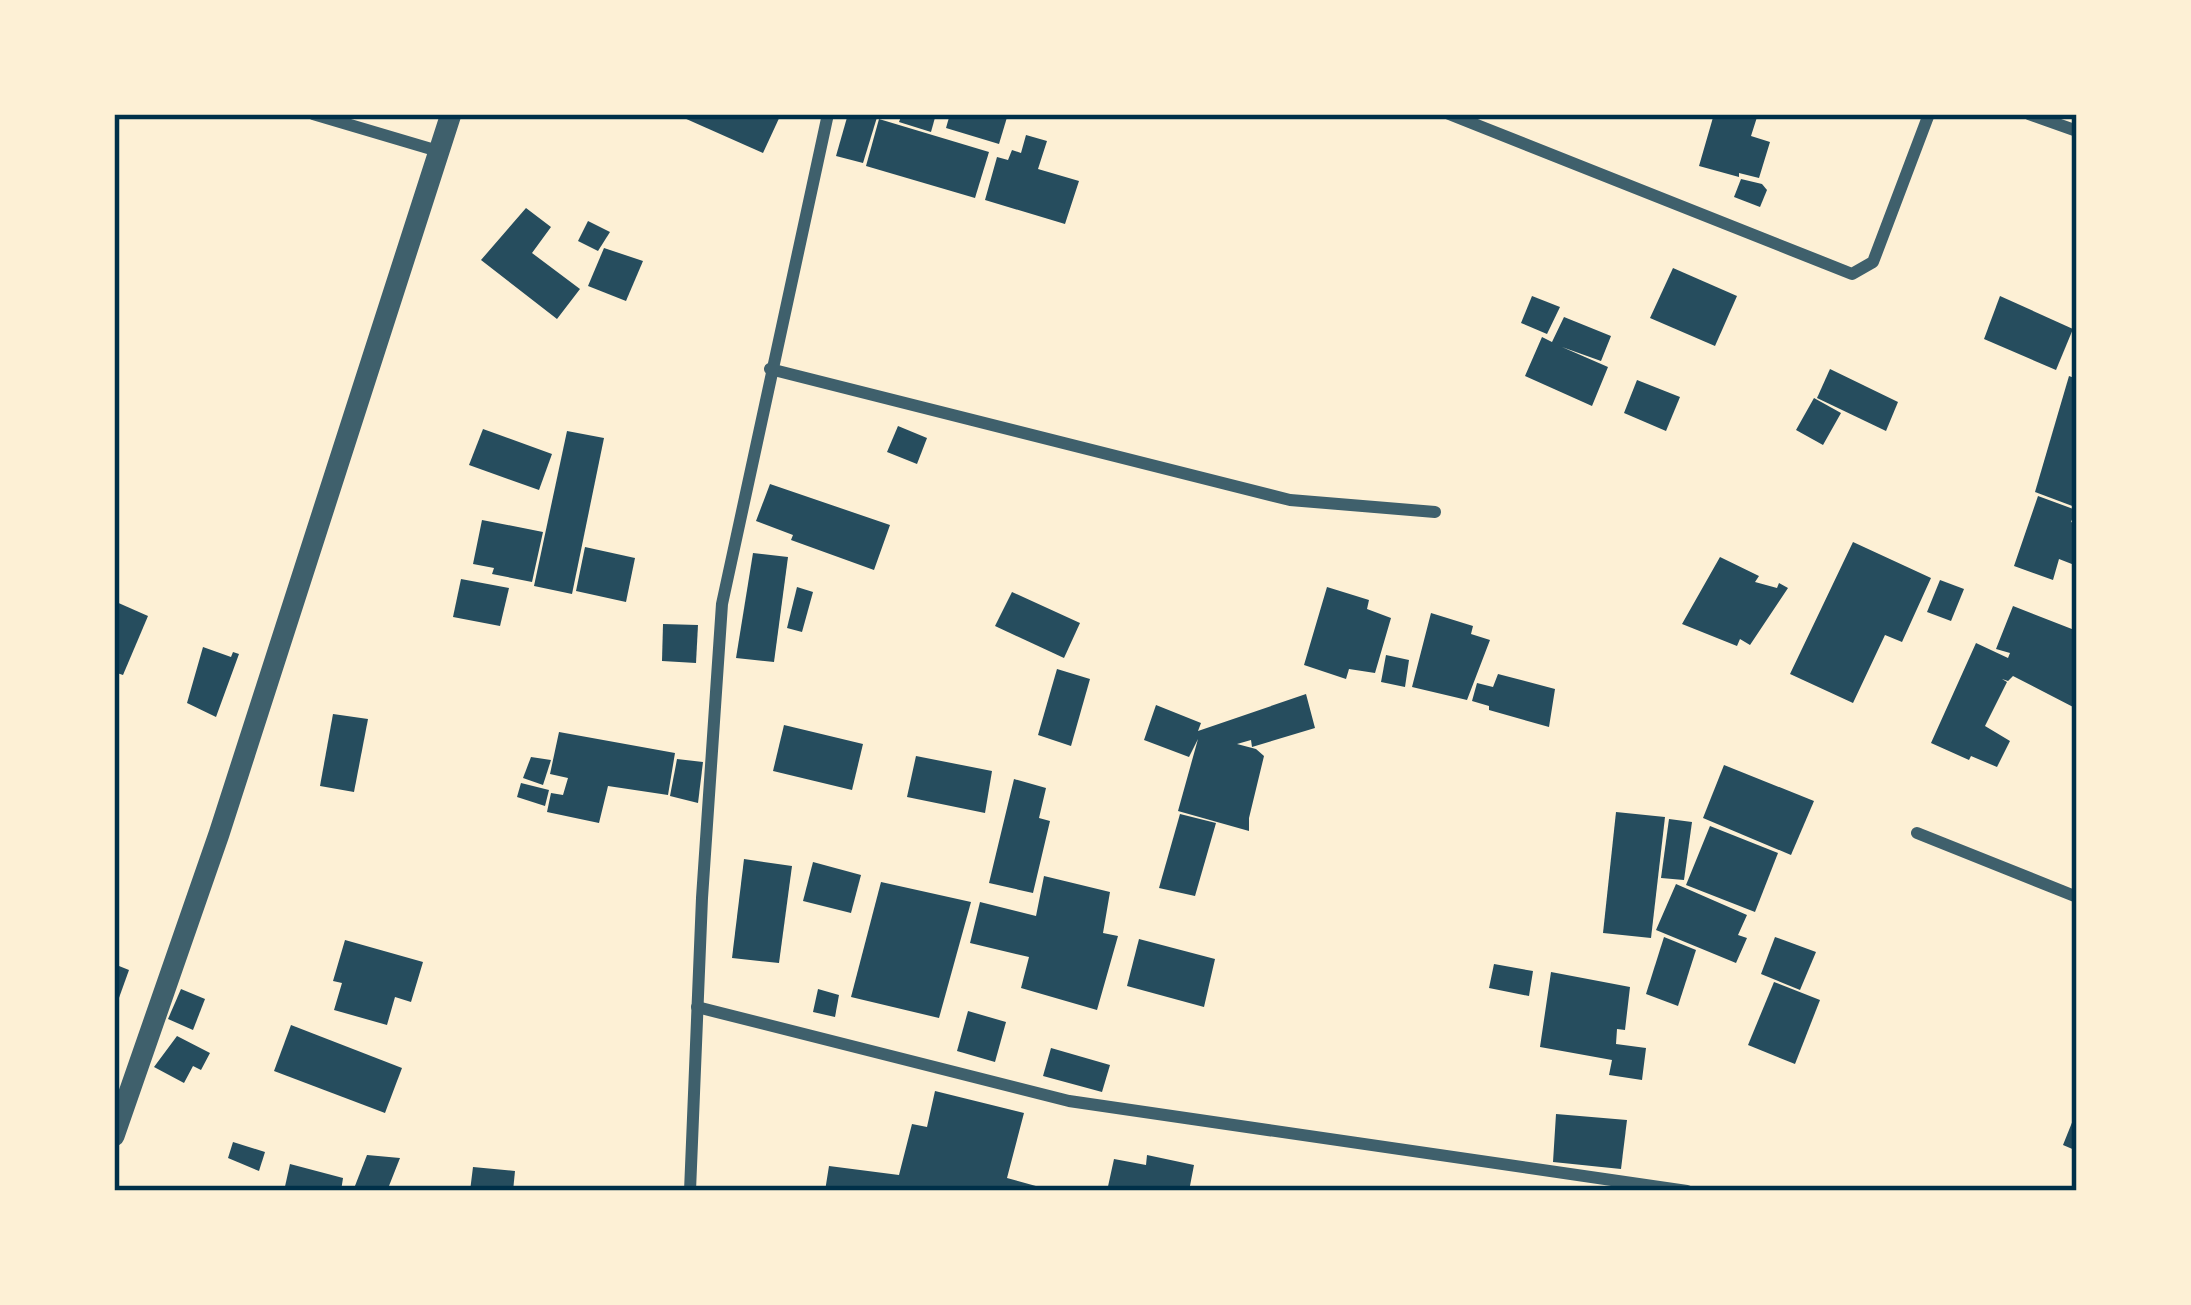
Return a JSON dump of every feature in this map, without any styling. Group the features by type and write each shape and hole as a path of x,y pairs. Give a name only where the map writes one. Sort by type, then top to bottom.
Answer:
{"street":[{"path":"313,114 438,151"},
{"path":"114,1136 219,834 451,114"},
{"path":"690,1191 722,604 828,114"},
{"path":"1448,114 1852,274 1873,262 1929,114"},
{"path":"2029,114 2077,130"},
{"path":"770,369 1290,500 1435,512"},
{"path":"1916,833 2077,897"},
{"path":"697,1007 1069,1100 1687,1191"}],"building":[{"path":"675,114 781,114 763,153"},
{"path":"848,114 878,114 863,163 836,156"},
{"path":"902,114 936,114 931,132 899,122"},
{"path":"950,114 1008,114 999,144 946,128"},
{"path":"1714,114 1758,114 1751,136 1770,142 1759,178 1699,166"},
{"path":"879,119 989,152 975,198 866,166"},
{"path":"1026,135 1047,141 1038,169 1079,181 1065,224 985,200 997,157 1008,160 1012,150 1021,153"},
{"path":"1741,179 1767,190 1760,207 1734,197"},
{"path":"526,208 551,227 532,253 580,289 557,319 481,260"},
{"path":"588,221 610,232 598,251 578,241"},
{"path":"604,248 643,261 626,301 588,286"},
{"path":"1673,268 1737,296 1715,346 1650,318"},
{"path":"1532,296 1560,307 1547,334 1521,323"},
{"path":"2000,296 2073,329 2056,370 1984,339"},
{"path":"1564,317 1611,336 1601,361 1562,347 1608,367 1592,406 1525,376 1542,337 1552,342"},
{"path":"1830,369 1898,402 1886,431 1817,398"},
{"path":"2069,376 2077,379 2075,507 2035,492"},
{"path":"1637,380 1680,397 1666,431 1624,413"},
{"path":"1814,398 1841,413 1823,445 1796,430"},
{"path":"898,426 927,438 917,464 887,452"},
{"path":"483,429 552,454 539,490 469,465"},
{"path":"567,431 604,438 572,594 534,586"},
{"path":"770,484 890,525 874,570 791,540 793,535 756,521"},
{"path":"2038,496 2076,510 2071,522 2077,524 2077,566 2059,559 2053,580 2014,566"},
{"path":"482,520 543,532 532,582 492,574 494,568 473,564"},
{"path":"1853,542 1931,578 1902,642 1885,635 1853,703 1790,674"},
{"path":"585,547 635,558 626,602 576,591"},
{"path":"753,553 788,557 774,662 736,658"},
{"path":"1720,557 1759,576 1755,582 1788,588 1750,645 1740,639 1737,646 1682,624"},
{"path":"461,579 509,588 500,626 453,617"},
{"path":"1940,580 1964,589 1951,621 1927,612"},
{"path":"797,587 813,592 802,632 787,628"},
{"path":"1327,587 1369,600 1367,609 1391,618 1375,673 1349,669 1346,679 1304,665"},
{"path":"1012,592 1080,623 1064,658 995,626"},
{"path":"114,601 148,616 123,675 114,672"},
{"path":"2013,606 2077,631 2077,709 2013,676 2002,679 2007,682 1985,726 2010,741 1997,767 1931,743 1976,643 2008,658 2010,653 1996,649"},
{"path":"1431,613 1473,626 1471,634 1490,640 1467,700 1412,687"},
{"path":"663,624 698,625 696,663 662,661"},
{"path":"203,647 231,657 233,652 239,654 216,717 187,703"},
{"path":"1386,655 1409,660 1405,687 1381,682"},
{"path":"1057,669 1090,679 1071,746 1038,735"},
{"path":"1498,674 1555,689 1549,727 1472,701 1477,683 1493,687"},
{"path":"1306,694 1315,728 1252,747 1251,740 1237,744 1264,756 1249,831 1178,811 1198,739 1189,757 1144,740 1156,705 1201,723 1198,731"},
{"path":"333,714 368,719 354,792 320,786"},
{"path":"784,725 863,744 852,790 773,771"},
{"path":"559,732 675,753 668,795 608,786 599,823 547,812 551,793 563,795 568,778 550,774"},
{"path":"916,756 992,771 985,813 907,797"},
{"path":"531,757 551,760 543,785 523,778"},
{"path":"677,759 703,762 698,803 670,796"},
{"path":"1724,765 1814,801 1791,855 1703,818"},
{"path":"1014,779 1046,788 1039,818 1050,821 1033,893 989,883"},
{"path":"521,783 549,790 545,806 517,797"},
{"path":"1616,812 1665,817 1651,938 1603,933"},
{"path":"1180,814 1216,823 1195,896 1159,888"},
{"path":"1669,819 1692,822 1684,880 1661,878"},
{"path":"1710,826 1778,853 1755,912 1686,885"},
{"path":"744,859 792,866 779,963 732,958"},
{"path":"813,862 861,875 851,913 803,901"},
{"path":"1044,876 1110,892 1103,933 1118,936 1097,1010 1021,988 1029,957 970,943 980,902 1036,916"},
{"path":"881,882 971,902 939,1018 851,997"},
{"path":"1676,884 1747,915 1738,935 1747,938 1736,963 1656,930"},
{"path":"1664,937 1696,950 1678,1006 1646,994"},
{"path":"1775,937 1816,952 1800,990 1761,974"},
{"path":"1139,939 1215,959 1204,1007 1127,986"},
{"path":"345,940 423,962 411,1002 395,997 387,1025 334,1010 342,983 333,981"},
{"path":"114,964 129,970 115,1009 114,1009"},
{"path":"1494,964 1533,971 1529,996 1489,988"},
{"path":"1551,972 1630,987 1625,1030 1617,1029 1616,1044 1646,1048 1642,1080 1609,1075 1612,1060 1540,1047"},
{"path":"1774,982 1820,1000 1795,1064 1748,1045"},
{"path":"181,989 205,999 193,1030 168,1019"},
{"path":"818,989 839,995 835,1017 813,1012"},
{"path":"968,1011 1006,1022 995,1062 957,1051"},
{"path":"291,1025 402,1068 385,1113 274,1071"},
{"path":"177,1036 210,1053 201,1070 193,1066 184,1083 154,1067"},
{"path":"1051,1048 1110,1065 1102,1092 1043,1076"},
{"path":"935,1091 1024,1113 1007,1178 1054,1191 924,1191 901,1186 900,1191 825,1191 829,1166 899,1175 912,1124 927,1127"},
{"path":"2077,1110 2077,1151 2063,1145"},
{"path":"1556,1114 1627,1120 1621,1169 1553,1162"},
{"path":"233,1142 265,1152 259,1171 228,1158"},
{"path":"367,1155 400,1158 387,1191 353,1191"},
{"path":"1147,1155 1194,1165 1189,1191 1107,1191 1114,1159 1146,1165"},
{"path":"290,1164 343,1178 341,1191 284,1191"},
{"path":"473,1167 515,1171 513,1191 470,1191"}]}
